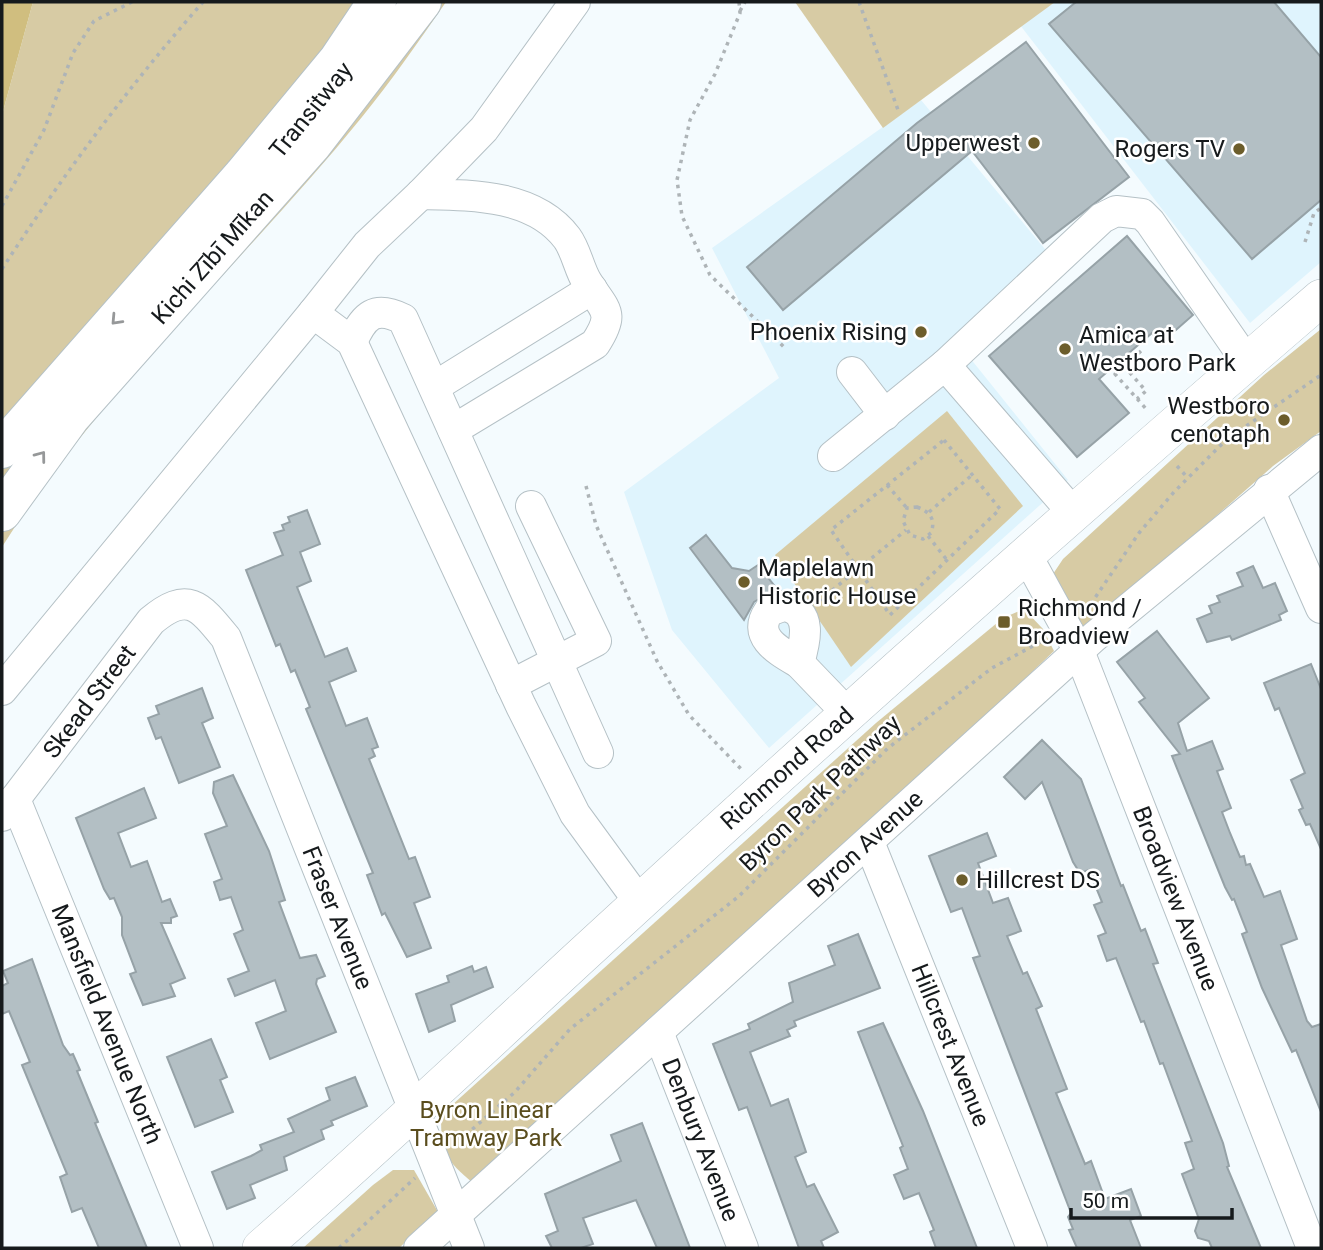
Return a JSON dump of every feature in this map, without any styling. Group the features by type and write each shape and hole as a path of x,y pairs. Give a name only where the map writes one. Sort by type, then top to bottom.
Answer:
{"highway":[{"name":"Kichi Zībī Mīkan","path":"2,449 47,394 162,270 338,60 377,2"},
{"name":"Kichi Zībī Mīkan","path":"2,512 70,418 312,145 422,2"}],"main road":[{"name":"Richmond Road","path":"261,1248 849,715 1321,298"}],"street":[{"name":"Transitway","path":"162,270 250,184 337,80 392,2"},
{"path":"2,690 367,245 484,129 575,2"},
{"path":"421,194 490,195 545,218 567,238 592,289 607,312 607,325 595,344 453,430"},
{"path":"833,456 945,365 1038,280 1088,229 1116,211 1142,214 1150,222 1247,362"},
{"path":"435,387 592,289"},
{"path":"352,342 360,323 372,314 387,311 403,320 598,754"},
{"path":"313,313 352,342 511,685 575,814 640,903"},
{"path":"945,365 1074,514"},
{"path":"852,372 885,415"},
{"name":"Byron Avenue","path":"419,1248 869,842 1074,640 1321,450"},
{"path":"1269,490 1321,608"},
{"path":"511,685 596,641 531,506"},
{"name":"Broadview Avenue","path":"1027,556 1074,640 1312,1248"},
{"name":"Skead Street","path":"8,807 151,621 169,606 188,603"},
{"name":"Fraser Avenue","path":"188,603 204,611 226,638 433,1164 469,1248"},
{"path":"799,663 806,635 801,616 790,607 775,607 769,611 762,625 766,639 799,663 849,715"},
{"name":"Mansfield Avenue North","path":"8,807 198,1248"},
{"name":"Hillcrest Avenue","path":"869,842 1032,1248"},
{"name":"Denbury Avenue","path":"658,1032 743,1248"}],"path":[{"path":"2,206 44,130 72,53 94,20 132,2"},
{"path":"2,269 89,141 148,65 203,2"},
{"path":"739,2 740,13"},
{"path":"746,2 715,74 690,120 677,180 682,216 710,275 785,348"},
{"path":"859,2 898,110"},
{"path":"1305,242 1314,213 1321,208"},
{"path":"1141,351 1115,374 1144,407"},
{"path":"1124,366 1146,391 1137,399"},
{"path":"1074,640 1088,603 1139,533 1188,478 1227,439 1321,375"},
{"path":"944,440 972,474 1000,509 890,615 831,530 944,440"},
{"path":"1177,466 1188,478"},
{"path":"928,512 972,474"},
{"path":"887,485 907,508"},
{"path":"586,486 596,525 657,661 689,715 748,776"},
{"path":"907,508 917,507 928,512 933,523 928,536"},
{"path":"907,508 903,521 906,530 915,538 928,536"},
{"path":"801,616 906,530"},
{"path":"928,536 947,560"},
{"name":"Byron Park Pathway","path":"339,1248 514,1092 570,1029 738,897 888,748 992,668 1041,639 1074,640"}],"shaded area":[{"path":"2,2 33,2 2,115"},
{"name":"Rogers TV","path":"1055,2 1321,2 1321,262 1250,323 1020,25"},
{"path":"921,100 1064,272 970,358 1068,480 769,748 672,630 624,492 779,378 712,248"}],"green space":[{"path":"33,2 446,2 395,75 317,171 175,327 84,433 41,489 2,547 2,115"},
{"path":"795,2 1055,2 883,128"},
{"path":"1321,329 1321,431 1273,466 1083,633 1053,574 1063,559 1264,375"},
{"path":"947,411 1023,506 851,667 775,555"},
{"name":"Byron Linear Tramway Park","path":"1024,609 1043,629 1054,651 870,827 474,1184 457,1168 444,1147 441,1115 876,723 1003,618"},
{"name":"Byron Linear Tramway Park","path":"393,1170 414,1170 438,1212 399,1248 303,1248 373,1185"}],"building":[{"name":"Rogers TV","path":"1076,2 1274,2 1321,57 1321,200 1252,259 1049,24"},
{"path":"1026,42 1129,177 1043,243 972,151 783,310 747,267 917,123"},
{"name":"Amica at Westboro Park","path":"1127,236 1193,315 1161,343 1152,333 1099,379 1129,413 1077,457 989,356"},
{"path":"307,510 320,544 300,552 311,581 297,587 325,657 347,648 356,671 329,682 346,726 367,718 378,747 372,749 375,756 369,759 409,859 415,857 430,897 414,903 431,948 407,957 385,913 382,915 367,875 373,873 306,709 310,707 295,670 291,672 280,644 276,646 246,570 283,555 274,533 284,530 282,525 290,522 288,517"},
{"name":"Maplelawn Historic House","path":"706,535 732,568 749,571 758,565 777,589 754,602 744,620 690,548"},
{"path":"1253,566 1263,588 1275,583 1287,611 1279,615 1281,620 1232,640 1230,636 1207,642 1197,619 1212,613 1209,606 1220,602 1217,596 1243,586 1237,573"},
{"path":"1157,631 1209,698 1178,723 1187,751 1212,741 1223,769 1217,771 1231,808 1222,812 1240,857 1244,856 1246,865 1250,864 1264,897 1280,891 1297,939 1281,945 1307,1021 1312,1027 1321,1024 1321,1112 1296,1050 1292,1052 1262,988 1242,934 1247,932 1234,899 1232,900 1225,887 1172,756 1180,754 1139,702 1145,698 1117,662"},
{"path":"1311,664 1321,689 1321,849 1310,824 1306,825 1299,810 1303,808 1291,780 1305,773 1279,708 1275,710 1264,683"},
{"path":"202,688 213,718 202,723 220,767 179,783 161,737 156,739 148,718 159,714 156,706"},
{"path":"1042,740 1081,779 1121,886 1123,885 1141,931 1145,929 1158,963 1153,964 1223,1143 1229,1166 1227,1167 1261,1248 1212,1248 1209,1241 1198,1238 1195,1231 1199,1219 1182,1174 1194,1169 1185,1143 1192,1141 1163,1063 1160,1064 1144,1021 1141,1022 1116,958 1107,961 1098,936 1106,933 1094,905 1102,902 1089,870 1080,873 1073,862 1042,782 1025,799 1004,777"},
{"path":"233,775 269,851 285,900 279,902 300,958 316,955 325,976 317,979 316,984 336,1032 270,1059 256,1023 286,1011 275,980 235,996 228,979 249,971 234,934 243,930 231,897 220,900 214,882 222,879 205,834 227,826 213,793 214,782"},
{"path":"144,788 156,818 118,833 131,867 147,861 162,902 170,899 177,916 171,918 171,923 161,923 185,978 170,984 175,996 143,1005 130,974 136,972 122,935 122,917 114,898 110,899 104,889 76,818"},
{"path":"987,833 996,856 978,863 993,903 1008,898 1021,931 1007,936 1023,974 1027,972 1042,1006 1036,1009 1067,1089 1056,1093 1085,1164 1091,1161 1105,1199 1131,1189 1141,1216 1130,1220 1141,1248 1077,1248 1069,1230 1073,1229 1068,1217 1071,1213 973,958 980,956 962,908 951,912 929,856"},
{"path":"858,934 880,988 794,1021 796,1026 787,1030 790,1036 750,1052 771,1106 788,1099 806,1152 795,1157 807,1187 814,1184 838,1232 821,1241 824,1248 799,1248 747,1107 739,1110 713,1044 750,1029 748,1024 793,1002 789,983 835,965 828,946"},
{"path":"32,959 63,1045 70,1055 73,1054 80,1070 77,1071 98,1122 95,1123 147,1248 99,1248 82,1208 72,1212 60,1177 67,1174 22,1065 30,1062 9,1011 2,1014 2,986 8,983 3,971"},
{"path":"472,966 474,972 486,967 493,987 451,1005 455,1021 429,1032 416,994 449,982 447,976"},
{"path":"883,1023 923,1111 977,1248 936,1248 930,1232 934,1230 919,1193 904,1199 894,1175 908,1169 900,1148 903,1146 858,1032"},
{"path":"211,1039 227,1077 220,1080 233,1112 195,1127 167,1057"},
{"path":"355,1077 367,1106 331,1121 333,1125 321,1130 324,1139 284,1157 287,1170 250,1185 255,1198 227,1209 212,1172 262,1150 260,1145 294,1132 288,1119 330,1100 326,1088"},
{"path":"642,1123 690,1248 657,1248 636,1200 583,1218 593,1244 581,1248 552,1248 546,1236 558,1231 545,1194 621,1161 611,1135"}],"place":[{"name":"Upperwest","path":"1034,143"},
{"name":"Rogers TV","path":"1239,149"},
{"name":"Phoenix Rising","path":"921,332"},
{"name":"Amica at Westboro Park","path":"1065,349"},
{"name":"Westboro cenotaph","path":"1284,420"},
{"name":"Maplelawn Historic House","path":"744,582"},
{"name":"Richmond / Broadview","path":"1004,622"},
{"name":"Hillcrest DS","path":"962,880"}]}
